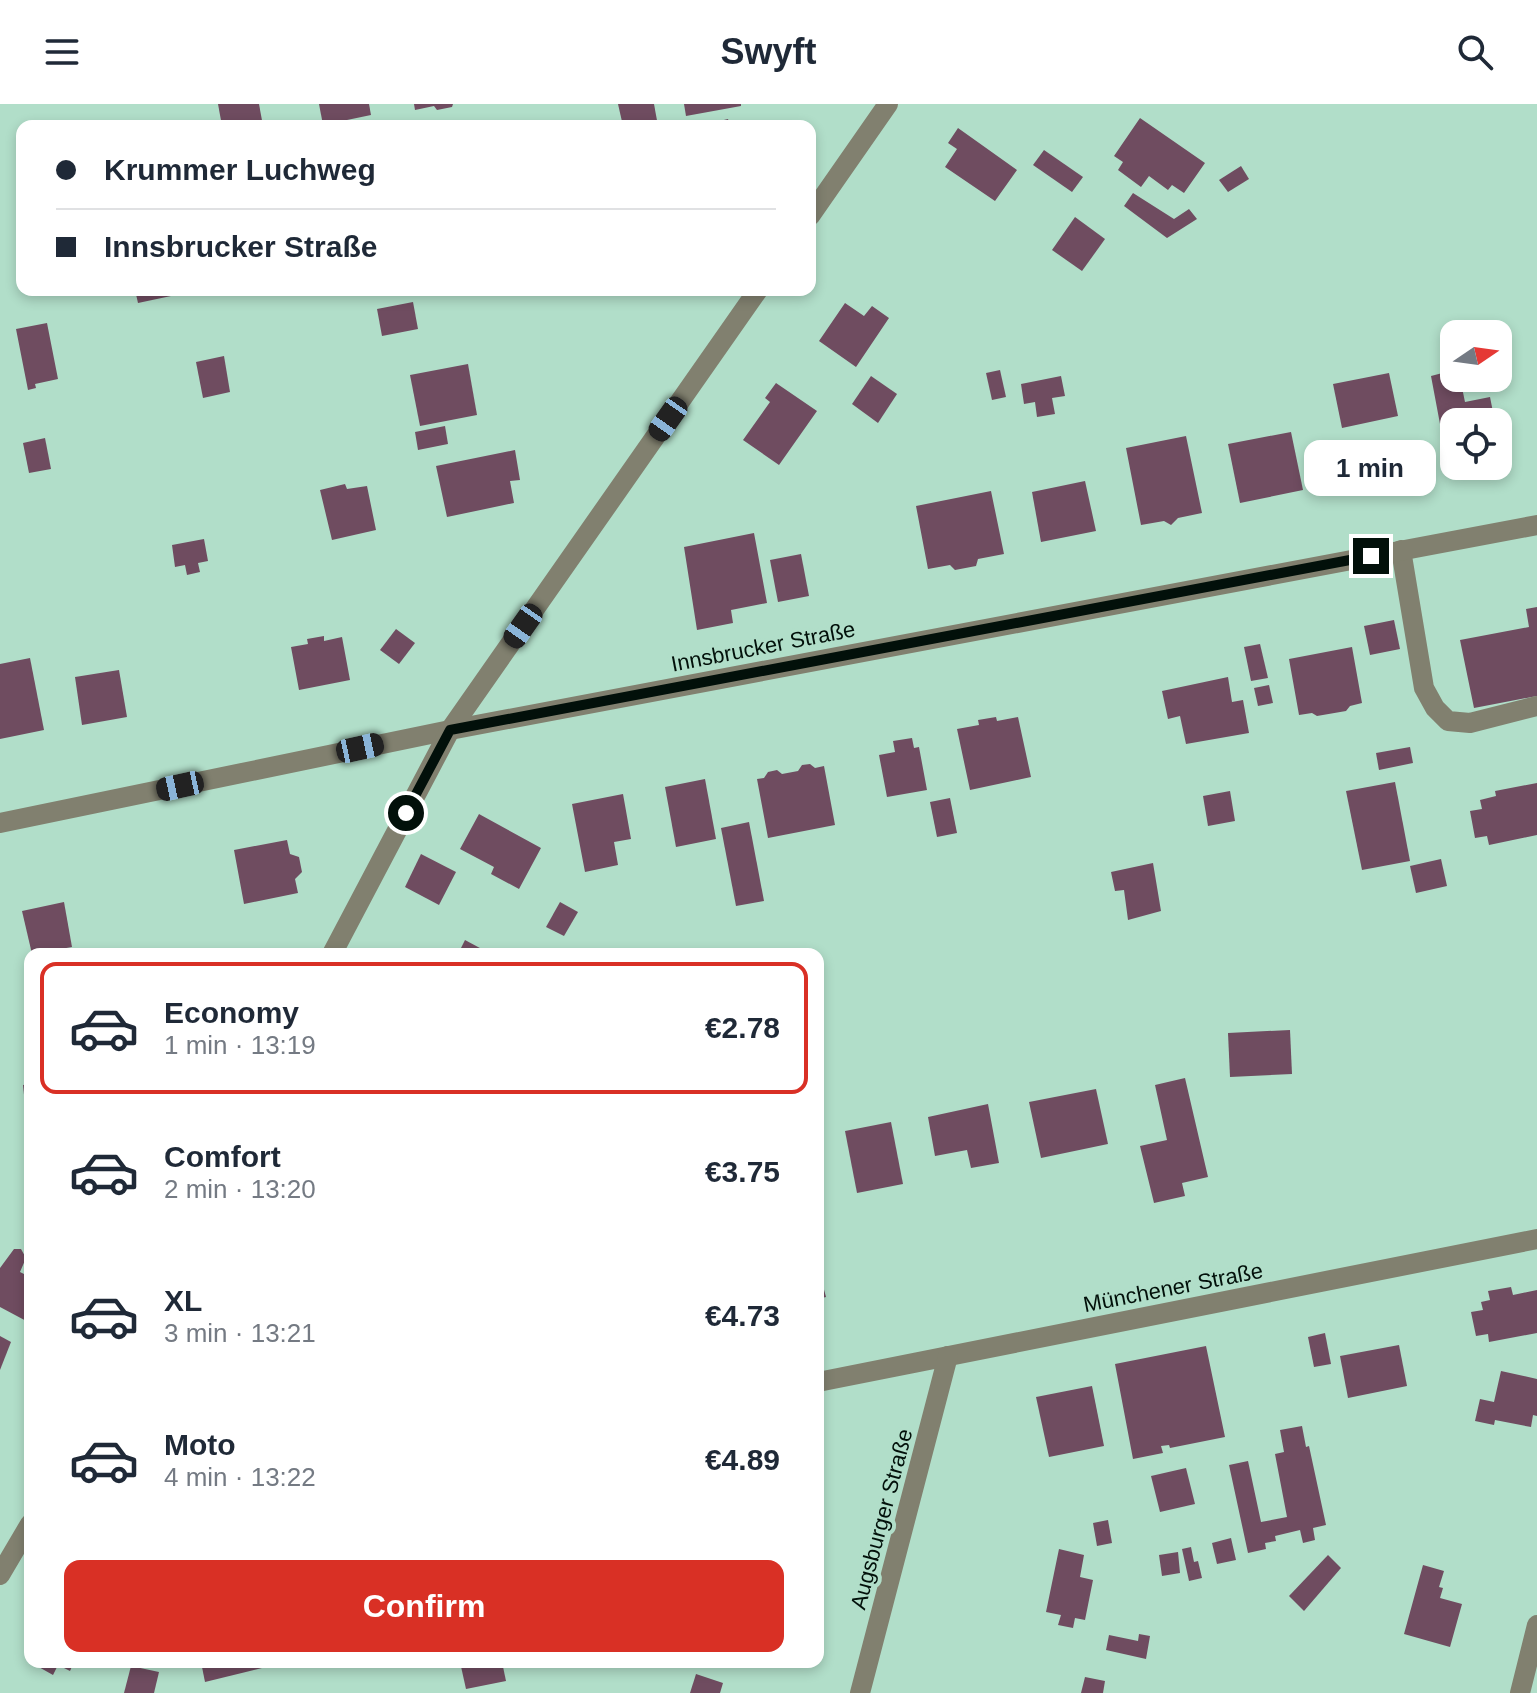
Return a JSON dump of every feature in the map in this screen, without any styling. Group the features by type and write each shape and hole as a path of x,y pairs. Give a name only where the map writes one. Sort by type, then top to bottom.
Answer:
{"street":[{"path":"816,207 888,104"},
{"path":"335,948 450,730 754,296"},
{"name":"Innsbrucker Straße","path":"0,823 450,730 1537,525"},
{"path":"1401,550 1424,688 1435,708 1448,721 1470,723 1537,706"},
{"name":"Münchener Straße","path":"824,1381 1537,1239"},
{"name":"Augsburger Straße","path":"860,1693 948,1356"},
{"path":"0,1575 24,1539"},
{"path":"1520,1693 1537,1625"}],"building":[{"path":"218,104 259,104 262,120 221,120"},
{"path":"319,104 369,104 371,115 347,120 322,120"},
{"path":"414,104 453,104 452,107 437,110 434,106 415,110"},
{"path":"618,104 654,104 657,120 622,120"},
{"path":"684,104 741,104 741,106 686,116"},
{"path":"1140,118 1205,163 1184,193 1172,185 1168,190 1149,176 1141,187 1118,170 1123,162 1114,156"},
{"path":"958,128 1017,170 995,201 945,167 957,149 948,143"},
{"path":"1044,150 1083,177 1072,192 1033,165"},
{"path":"1241,166 1249,179 1228,192 1219,180"},
{"path":"1133,193 1174,219 1189,209 1197,219 1167,238 1124,206"},
{"path":"1075,217 1105,239 1082,271 1052,250"},
{"path":"136,296 171,296 138,303"},
{"path":"413,302 418,329 382,336 377,309"},
{"path":"845,303 864,316 872,306 889,318 856,367 819,341"},
{"path":"47,323 58,379 35,384 36,388 28,390 16,329"},
{"path":"224,356 230,392 203,398 196,362"},
{"path":"468,364 477,415 420,426 410,375"},
{"path":"1000,370 1006,397 992,400 986,373"},
{"path":"1389,373 1398,416 1342,428 1333,384"},
{"path":"1440,374 1440,392 1463,392 1465,402 1490,397 1492,408 1440,408 1440,424 1431,376"},
{"path":"871,376 897,394 878,423 852,404"},
{"path":"1061,376 1065,396 1052,398 1055,414 1037,417 1035,402 1024,404 1021,384"},
{"path":"776,383 817,411 779,465 743,440 770,402 765,398"},
{"path":"445,426 448,444 418,450 415,432"},
{"path":"1291,432 1303,490 1240,503 1228,444"},
{"path":"1186,436 1202,513 1178,518 1171,525 1164,521 1141,525 1126,448"},
{"path":"45,438 51,469 29,473 23,443"},
{"path":"515,450 520,480 510,481 514,503 447,517 436,466"},
{"path":"1085,481 1096,531 1041,542 1032,492"},
{"path":"345,484 347,489 367,486 376,530 332,540 320,490"},
{"path":"991,491 1004,554 978,559 976,566 955,570 950,565 928,569 916,506"},
{"path":"754,533 767,603 731,610 733,623 697,630 684,547"},
{"path":"204,539 208,561 198,563 200,572 187,575 185,565 175,567 172,545"},
{"path":"801,554 809,596 778,602 770,560"},
{"path":"1537,607 1537,696 1474,708 1460,640 1529,627 1526,609"},
{"path":"1394,620 1400,649 1370,655 1364,626"},
{"path":"396,629 415,643 399,664 380,650"},
{"path":"324,636 324,641 342,637 350,680 299,690 291,647 308,644 307,639"},
{"path":"1260,644 1268,678 1251,681 1244,647"},
{"path":"1352,647 1362,703 1350,706 1346,711 1317,716 1312,713 1299,715 1289,659"},
{"path":"30,658 44,730 0,739 0,664"},
{"path":"119,670 127,717 82,725 75,677"},
{"path":"1228,677 1232,702 1243,700 1249,733 1186,744 1180,716 1168,719 1162,691"},
{"path":"1269,685 1273,703 1258,706 1254,688"},
{"path":"996,717 997,721 1018,717 1031,777 970,790 957,729 979,725 978,720"},
{"path":"912,738 914,748 919,747 927,790 887,797 879,755 895,752 893,741"},
{"path":"1410,747 1413,763 1379,770 1376,753"},
{"path":"810,764 815,768 824,766 835,825 768,838 757,779 764,778 768,772 777,770 782,774 798,771 802,765"},
{"path":"705,779 716,839 676,847 665,787"},
{"path":"1395,782 1410,861 1362,870 1346,791"},
{"path":"1537,783 1537,835 1489,845 1487,836 1475,838 1470,811 1482,809 1480,800 1496,796 1495,791"},
{"path":"1230,791 1235,821 1208,826 1203,796"},
{"path":"623,794 631,839 614,842 618,865 585,872 572,804"},
{"path":"950,798 957,833 937,837 930,802"},
{"path":"479,814 541,848 519,889 491,874 494,867 460,849"},
{"path":"749,822 764,901 736,906 721,828"},
{"path":"287,840 290,854 299,857 302,872 295,879 298,893 244,904 234,850"},
{"path":"421,854 456,872 439,905 405,887"},
{"path":"1441,859 1447,886 1416,893 1410,866"},
{"path":"1153,863 1161,911 1128,920 1124,890 1115,891 1111,872"},
{"path":"64,902 72,947 31,948 22,911"},
{"path":"560,902 578,912 564,936 546,927"},
{"path":"465,940 480,948 461,948"},
{"path":"1290,1030 1292,1074 1230,1077 1228,1033"},
{"path":"1185,1078 1208,1177 1182,1183 1185,1196 1154,1203 1140,1146 1167,1140 1155,1085"},
{"path":"1096,1089 1108,1144 1041,1158 1029,1102"},
{"path":"988,1104 999,1163 971,1168 967,1150 935,1156 928,1117"},
{"path":"891,1122 903,1184 857,1193 845,1131"},
{"path":"14,1249 21,1249 24,1254 20,1272 24,1274 24,1320 0,1307 0,1268"},
{"path":"1511,1287 1513,1295 1537,1290 1537,1333 1489,1342 1488,1334 1476,1336 1471,1312 1483,1310 1481,1302 1490,1300 1488,1291"},
{"path":"1325,1333 1331,1364 1314,1367 1308,1337"},
{"path":"0,1336 11,1342 0,1370"},
{"path":"1399,1345 1407,1386 1348,1398 1340,1356"},
{"path":"1206,1346 1225,1437 1170,1448 1169,1445 1161,1446 1163,1453 1133,1459 1115,1364"},
{"path":"1501,1371 1537,1379 1537,1416 1533,1415 1531,1427 1495,1420 1494,1425 1475,1421 1480,1399 1494,1402"},
{"path":"1092,1386 1104,1446 1049,1457 1036,1397"},
{"path":"1302,1426 1326,1525 1313,1528 1315,1540 1303,1543 1300,1530 1275,1536 1276,1541 1265,1543 1266,1549 1248,1553 1229,1465 1248,1461 1261,1522 1287,1517 1275,1454 1284,1452 1280,1430"},
{"path":"1186,1468 1195,1504 1160,1512 1151,1476"},
{"path":"1108,1520 1112,1543 1097,1546 1093,1523"},
{"path":"1231,1538 1236,1560 1217,1564 1212,1543"},
{"path":"1191,1547 1202,1578 1189,1581 1182,1549"},
{"path":"1059,1549 1084,1555 1080,1577 1093,1580 1085,1620 1075,1618 1073,1628 1058,1625 1061,1615 1046,1612"},
{"path":"1178,1552 1180,1573 1162,1576 1159,1555"},
{"path":"1328,1555 1341,1568 1304,1611 1289,1596"},
{"path":"1423,1565 1444,1571 1439,1587 1443,1588 1440,1598 1462,1604 1450,1647 1404,1634"},
{"path":"1139,1634 1150,1636 1146,1659 1106,1650 1109,1635 1138,1641"},
{"path":"41,1668 56,1668 53,1675"},
{"path":"130,1668 159,1672 154,1693 124,1693"},
{"path":"202,1668 262,1668 205,1682"},
{"path":"461,1668 503,1668 506,1681 466,1689"},
{"path":"696,1674 723,1683 720,1693 690,1693"},
{"path":"1085,1677 1105,1681 1103,1693 1081,1693"}],"route":[{"path":"406,813 450,730 1371,556"}]}
